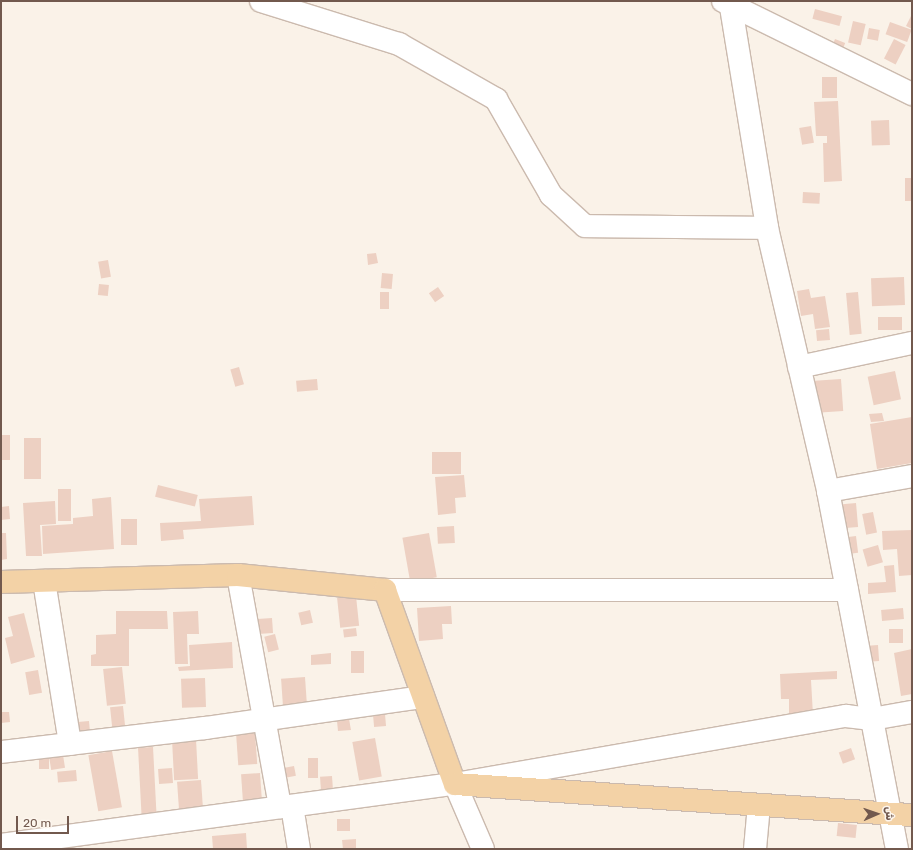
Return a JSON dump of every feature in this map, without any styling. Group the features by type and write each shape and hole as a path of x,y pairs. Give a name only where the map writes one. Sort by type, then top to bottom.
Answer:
{"main road":[{"path":"1,582 238,575 385,590 455,784 890,815 912,815"}],"street":[{"path":"261,1 298,7 398,44 496,99 551,196 585,226 767,228"},
{"path":"728,2 912,94"},
{"path":"728,2 767,228 828,491 897,849"},
{"path":"799,366 912,343"},
{"path":"828,491 912,476"},
{"path":"238,575 264,719 286,806 300,849"},
{"path":"44,581 70,744"},
{"path":"385,590 847,590"},
{"path":"1,752 264,719 423,696"},
{"path":"9,846 286,806 455,784 846,716 872,719 912,712"},
{"path":"455,784 483,849"},
{"path":"755,849 759,806"}],"building":[{"path":"815,9 842,16 839,26 812,19"},
{"path":"912,14 912,29 906,26"},
{"path":"853,21 866,24 861,45 848,42"},
{"path":"890,22 912,30 907,42 886,34"},
{"path":"869,28 880,30 878,41 867,39"},
{"path":"835,39 845,43 839,59 829,55"},
{"path":"894,39 906,45 896,65 884,59"},
{"path":"822,77 837,77 837,98 822,98"},
{"path":"838,101 842,181 824,182 823,143 827,143 827,136 816,136 814,102"},
{"path":"889,120 890,145 872,146 871,121"},
{"path":"811,126 814,143 802,145 799,128"},
{"path":"905,178 912,178 912,201 905,201"},
{"path":"803,192 820,193 819,204 802,203"},
{"path":"376,253 378,263 368,265 367,254"},
{"path":"108,260 111,277 101,278 98,262"},
{"path":"382,273 393,274 392,289 381,288"},
{"path":"904,277 905,305 872,306 871,278"},
{"path":"99,284 109,285 108,296 98,295"},
{"path":"438,287 444,296 435,302 429,293"},
{"path":"809,289 811,298 825,296 830,327 815,329 813,314 801,316 797,291"},
{"path":"380,292 389,292 389,309 380,309"},
{"path":"858,292 862,334 850,335 846,293"},
{"path":"878,317 902,317 902,330 878,330"},
{"path":"829,329 830,340 817,341 816,330"},
{"path":"239,367 244,384 235,387 230,369"},
{"path":"895,371 901,399 874,405 868,377"},
{"path":"317,379 318,390 297,392 296,381"},
{"path":"841,379 843,411 813,413 811,381"},
{"path":"882,413 884,421 871,422 869,414"},
{"path":"912,417 912,463 877,469 870,424"},
{"path":"1,435 10,435 10,460 1,460"},
{"path":"24,438 41,438 41,479 24,479"},
{"path":"432,452 461,452 461,474 432,474"},
{"path":"464,475 466,497 455,498 456,513 438,515 435,477"},
{"path":"158,485 198,495 195,507 155,497"},
{"path":"58,489 71,489 71,521 58,521"},
{"path":"252,496 254,525 183,530 184,539 161,541 160,523 201,521 199,499"},
{"path":"111,497 114,549 43,554 42,526 73,524 73,518 93,516 92,499"},
{"path":"55,501 56,524 40,525 42,556 26,556 23,503"},
{"path":"856,503 858,527 836,529 834,505"},
{"path":"9,506 10,519 1,520 1,507"},
{"path":"873,512 877,533 866,535 862,514"},
{"path":"121,519 137,519 137,545 121,545"},
{"path":"454,526 455,543 438,544 437,527"},
{"path":"912,530 912,575 899,576 897,549 883,550 882,531"},
{"path":"1,533 6,533 7,559 1,560"},
{"path":"429,533 437,577 410,582 402,538"},
{"path":"856,536 858,553 840,555 838,538"},
{"path":"878,545 883,562 868,567 863,549"},
{"path":"894,565 896,592 868,594 868,583 886,582 884,566"},
{"path":"356,596 359,626 340,628 337,598"},
{"path":"451,606 452,624 442,624 443,639 419,641 417,608"},
{"path":"903,608 904,619 882,621 881,610"},
{"path":"310,610 313,623 301,625 298,613"},
{"path":"116,611 167,611 168,629 129,629 129,666 91,666 91,655 96,654 96,635 116,634"},
{"path":"198,611 199,634 187,634 188,664 175,664 173,612"},
{"path":"24,613 35,657 11,664 5,638 13,636 8,617"},
{"path":"272,618 273,633 247,635 246,620"},
{"path":"356,628 357,636 344,638 343,630"},
{"path":"889,629 903,629 903,643 889,643"},
{"path":"275,634 279,650 268,652 264,637"},
{"path":"232,642 233,668 179,671 178,667 190,666 189,645"},
{"path":"878,645 879,661 862,662 861,646"},
{"path":"912,649 912,694 901,696 894,653"},
{"path":"351,651 364,651 364,673 351,673"},
{"path":"331,653 331,664 311,665 311,655"},
{"path":"122,667 126,704 107,706 103,669"},
{"path":"38,670 42,693 29,695 25,672"},
{"path":"837,671 837,679 811,680 813,715 789,716 789,699 781,699 780,674"},
{"path":"305,677 307,708 283,710 281,679"},
{"path":"205,678 206,707 182,708 181,679"},
{"path":"123,706 125,726 112,727 110,707"},
{"path":"1,712 9,712 10,722 1,723"},
{"path":"385,714 386,726 374,727 373,715"},
{"path":"349,719 351,730 338,731 337,721"},
{"path":"89,721 90,732 70,734 69,723"},
{"path":"255,732 257,764 238,765 236,733"},
{"path":"375,738 382,776 359,780 352,742"},
{"path":"196,739 198,779 174,780 172,740"},
{"path":"153,747 156,813 141,814 138,748"},
{"path":"851,748 855,759 843,764 839,752"},
{"path":"112,751 122,807 98,811 88,755"},
{"path":"63,755 65,768 51,770 49,757"},
{"path":"39,758 49,758 49,769 39,769"},
{"path":"308,758 318,758 318,778 308,778"},
{"path":"294,766 296,776 284,778 282,768"},
{"path":"172,768 173,783 159,784 158,769"},
{"path":"76,770 77,781 58,783 57,772"},
{"path":"260,773 262,799 243,800 241,774"},
{"path":"332,776 333,792 321,793 320,777"},
{"path":"201,780 203,807 179,809 177,782"},
{"path":"337,819 350,819 350,831 337,831"},
{"path":"838,823 857,825 856,838 837,836"},
{"path":"246,833 247,849 213,849 212,836"},
{"path":"356,839 356,849 343,849 342,840"}]}
